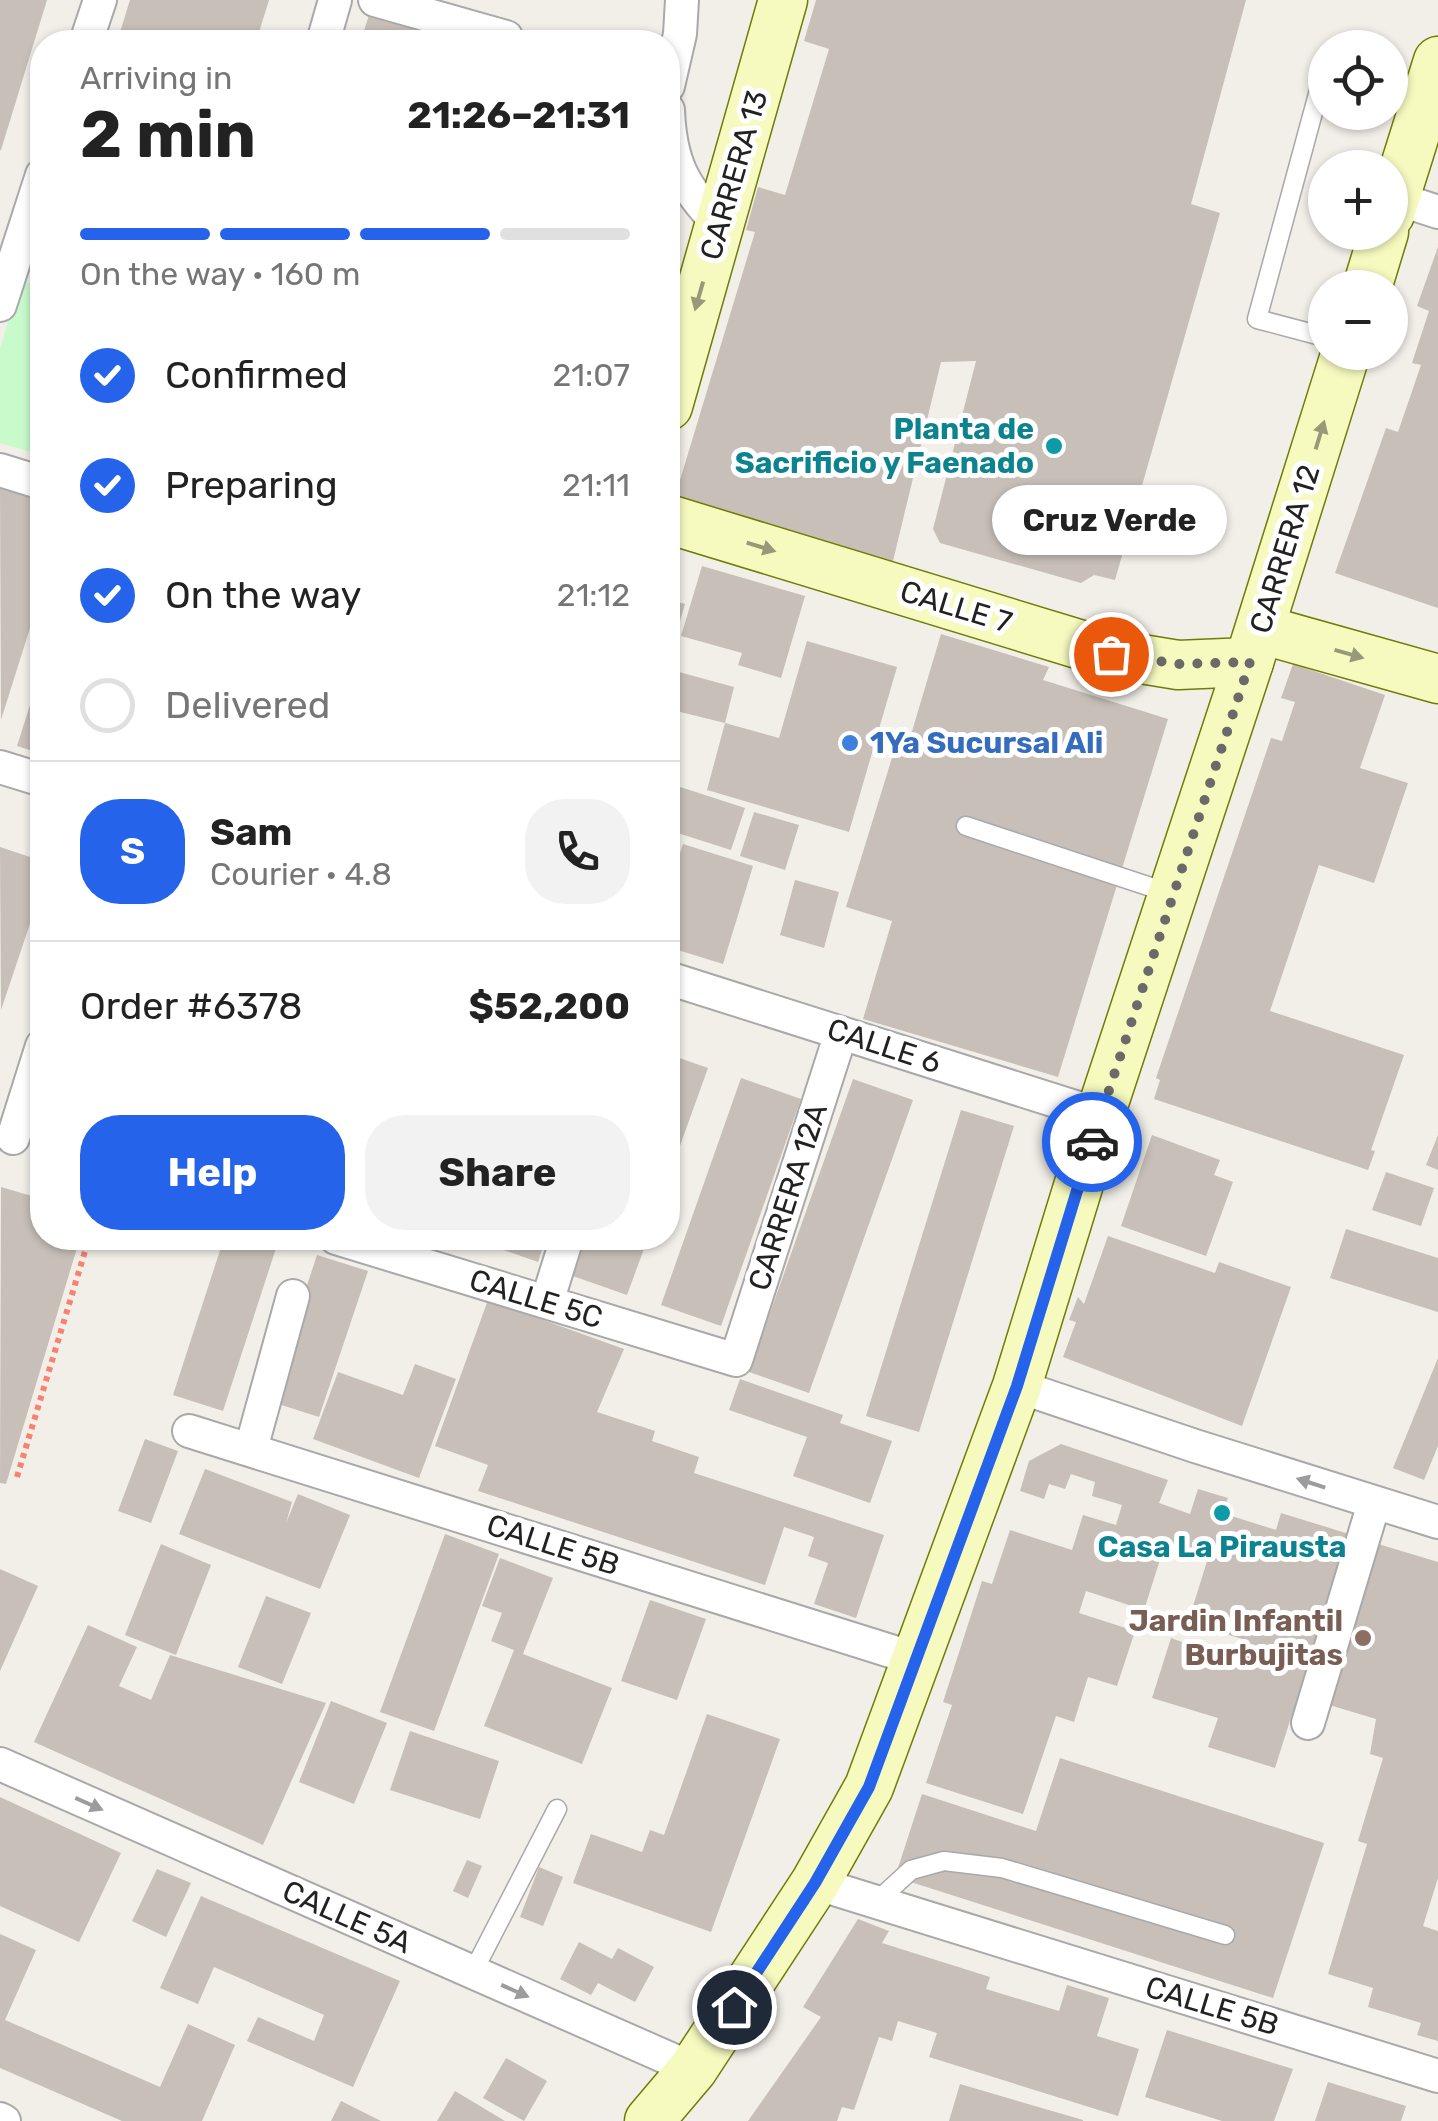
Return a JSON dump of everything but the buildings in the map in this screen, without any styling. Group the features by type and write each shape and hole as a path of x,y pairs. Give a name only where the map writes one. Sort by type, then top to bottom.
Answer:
{"main road":[{"name":"CARRERA 13","path":"680,364 782,0"},
{"path":"1408,188 1438,61"},
{"name":"CARRERA 12","path":"649,2121 693,2069 815,1883 869,1787 1017,1386 1100,1115 1340,370"},
{"name":"CALLE 7","path":"680,523 1111,654 1178,664 1254,645 1438,679"}],"street":[{"path":"90,30 100,0"},
{"path":"326,30 335,0"},
{"path":"376,0 474,30"},
{"path":"680,34 682,0"},
{"path":"680,175 697,202 720,224"},
{"path":"0,305 30,212"},
{"path":"0,470 30,479"},
{"path":"0,766 30,776"},
{"name":"CALLE 6","path":"680,982 1100,1115"},
{"name":"CARRERA 12A","path":"736,1360 841,1033"},
{"path":"18,1140 30,1093"},
{"name":"CALLE 5C","path":"384,1250 736,1360"},
{"path":"546,1302 564,1250"},
{"path":"251,1449 293,1296"},
{"path":"1017,1386 1438,1522"},
{"name":"CALLE 5B","path":"189,1431 916,1659"},
{"path":"1308,1723 1374,1502"},
{"name":"CALLE 5A","path":"0,1764 693,2069"},
{"name":"CALLE 5B","path":"815,1883 1438,2076"}],"lane":[{"path":"1308,130 1256,318 1308,332"},
{"path":"966,826 1174,894"},
{"path":"473,1972 557,1809"},
{"path":"875,1903 911,1870 944,1861 1002,1868 1225,1935"}],"path":[{"path":"16,1478 85,1250"}],"green space":[{"path":"20,281 30,284 30,452 0,443 0,349"}],"way so far":[{"path":"1092,1142 1250,662 1178,664 1111,654"}],"place":[{"name":"Planta de Sacrificio y Faenado","path":"1054,446"},
{"name":"Cruz Verde","path":"1111,654"},
{"name":"1Ya Sucursal Ali","path":"850,743"},
{"name":"Casa La Pirausta","path":"1222,1513"},
{"name":"Jardin Infantil Burbujitas","path":"1363,1638"}],"route":[{"path":"734,2007 815,1883 869,1787 1017,1386 1092,1142"}]}
